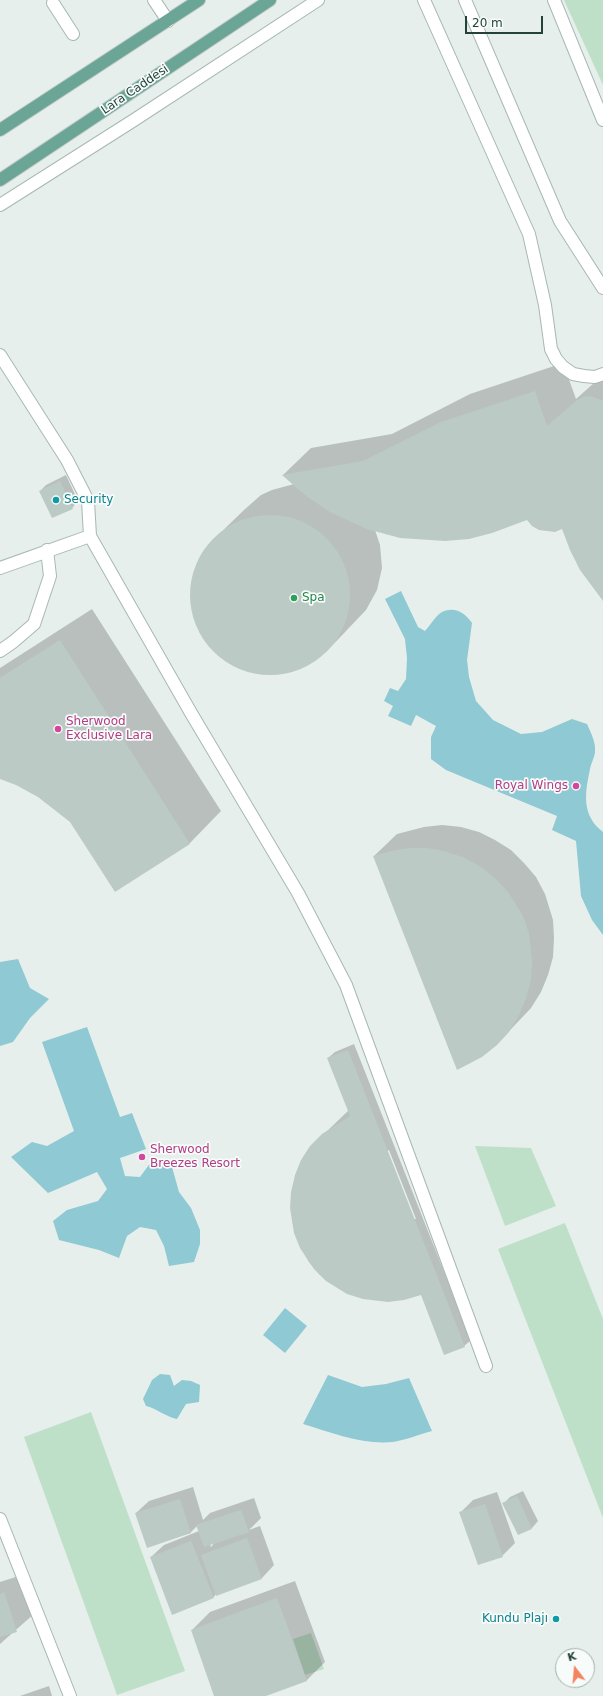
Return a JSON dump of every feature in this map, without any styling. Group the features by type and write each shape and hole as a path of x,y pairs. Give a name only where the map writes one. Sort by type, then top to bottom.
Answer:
{"main road":[{"path":"0,130 199,0"},
{"name":"Lara Caddesi","path":"0,180 270,0"}],"street":[{"path":"154,0 168,21"},
{"path":"0,205 131,122 318,0"},
{"path":"424,0 529,234 546,305 551,349 559,363 573,374 589,377 603,374"},
{"path":"466,0 560,221 603,288"},
{"path":"554,0 603,120"},
{"path":"53,3 73,34"},
{"path":"0,355 67,460 88,501 90,536 195,720 298,893 346,985 486,1366"},
{"path":"0,568 47,550 90,536"},
{"path":"0,651 34,624 50,576 47,550"},
{"path":"0,1519 70,1696"}],"green space":[{"path":"564,0 603,0 603,85"},
{"path":"475,1146 531,1148 556,1206 505,1226"},
{"path":"565,1223 603,1319 603,1518 498,1249"},
{"path":"91,1412 185,1671 117,1695 24,1437"},
{"path":"311,1633 324,1669 305,1675 293,1639"}],"water":[{"path":"401,591 418,627 425,631 442,612 447,610 455,610 463,614 472,623 467,660 469,677 476,701 493,720 521,734 542,732 572,719 587,724 595,744 595,748 587,787 586,803 591,818 603,832 603,935 592,920 581,896 576,841 552,830 557,816 446,770 431,759 431,737 436,726 416,715 411,726 388,716 393,706 384,701 390,688 398,691 406,679 407,658 405,639 385,599"},
{"path":"18,959 30,988 49,999 30,1018 13,1042 0,1046 0,962"},
{"path":"87,1027 120,1117 132,1113 146,1149 120,1158 125,1176 140,1177 151,1162 170,1160 179,1192 191,1208 200,1230 200,1244 194,1262 169,1266 164,1246 156,1230 140,1227 127,1236 119,1258 99,1250 59,1240 53,1221 67,1210 98,1201 107,1189 97,1172 48,1193 11,1157 32,1142 47,1146 74,1131 42,1042"},
{"path":"285,1308 307,1326 285,1353 263,1335"},
{"path":"160,1374 170,1375 174,1386 182,1380 191,1381 200,1385 199,1402 186,1404 177,1419 169,1417 146,1406 143,1399 152,1380"},
{"path":"328,1375 362,1387 386,1384 409,1378 432,1431 393,1442 370,1442 348,1438 303,1424"}],"building":[{"path":"535,391 547,426 576,401 583,397 590,396 603,401 603,601 580,570 562,529 555,532 539,530 532,526 527,520 492,533 469,539 445,541 400,538 367,529 330,512 305,495 282,475 363,461 441,422"},
{"name":"Security","path":"60,481 73,509 52,518 39,491"},
{"path":"278,515 293,518 308,524 327,538 337,550 344,564 349,579 349,611 344,626 337,640 327,652 315,662 293,672 278,675 262,675 247,672 225,662 213,652 203,640 191,611 190,587 193,572 203,550 213,538 225,528 254,516"},
{"name":"Sherwood Exclusive Lara","path":"60,640 190,844 115,892 70,822 38,797 16,785 0,779 0,678"},
{"path":"410,848 428,848 447,852 465,858 481,867 495,878 508,892 523,916 529,934 532,961 531,980 519,1015 509,1032 497,1045 482,1057 457,1070 373,856"},
{"path":"348,1050 465,1347 444,1355 421,1295 404,1300 388,1302 363,1299 347,1294 326,1281 314,1269 300,1248 294,1233 290,1208 291,1192 295,1175 301,1160 310,1146 322,1134 350,1116 327,1058"},
{"path":"517,1496 532,1529 518,1535 502,1503"},
{"path":"180,1499 191,1533 147,1548 135,1513"},
{"path":"485,1504 503,1557 478,1565 459,1512"},
{"path":"241,1510 249,1532 204,1547 196,1525"},
{"path":"247,1538 262,1579 216,1596 201,1555"},
{"path":"191,1541 214,1598 172,1615 150,1557"},
{"path":"4,1592 17,1632 0,1637 0,1594"},
{"path":"277,1598 307,1681 266,1696 214,1696 191,1630"}],"place":[{"name":"Security","path":"56,500"},
{"name":"Spa","path":"294,598"},
{"name":"Sherwood Exclusive Lara","path":"58,729"},
{"name":"Royal Wings","path":"576,786"},
{"name":"Sherwood Breezes Resort","path":"142,1157"},
{"name":"Kundu Plajı","path":"556,1619"}]}
